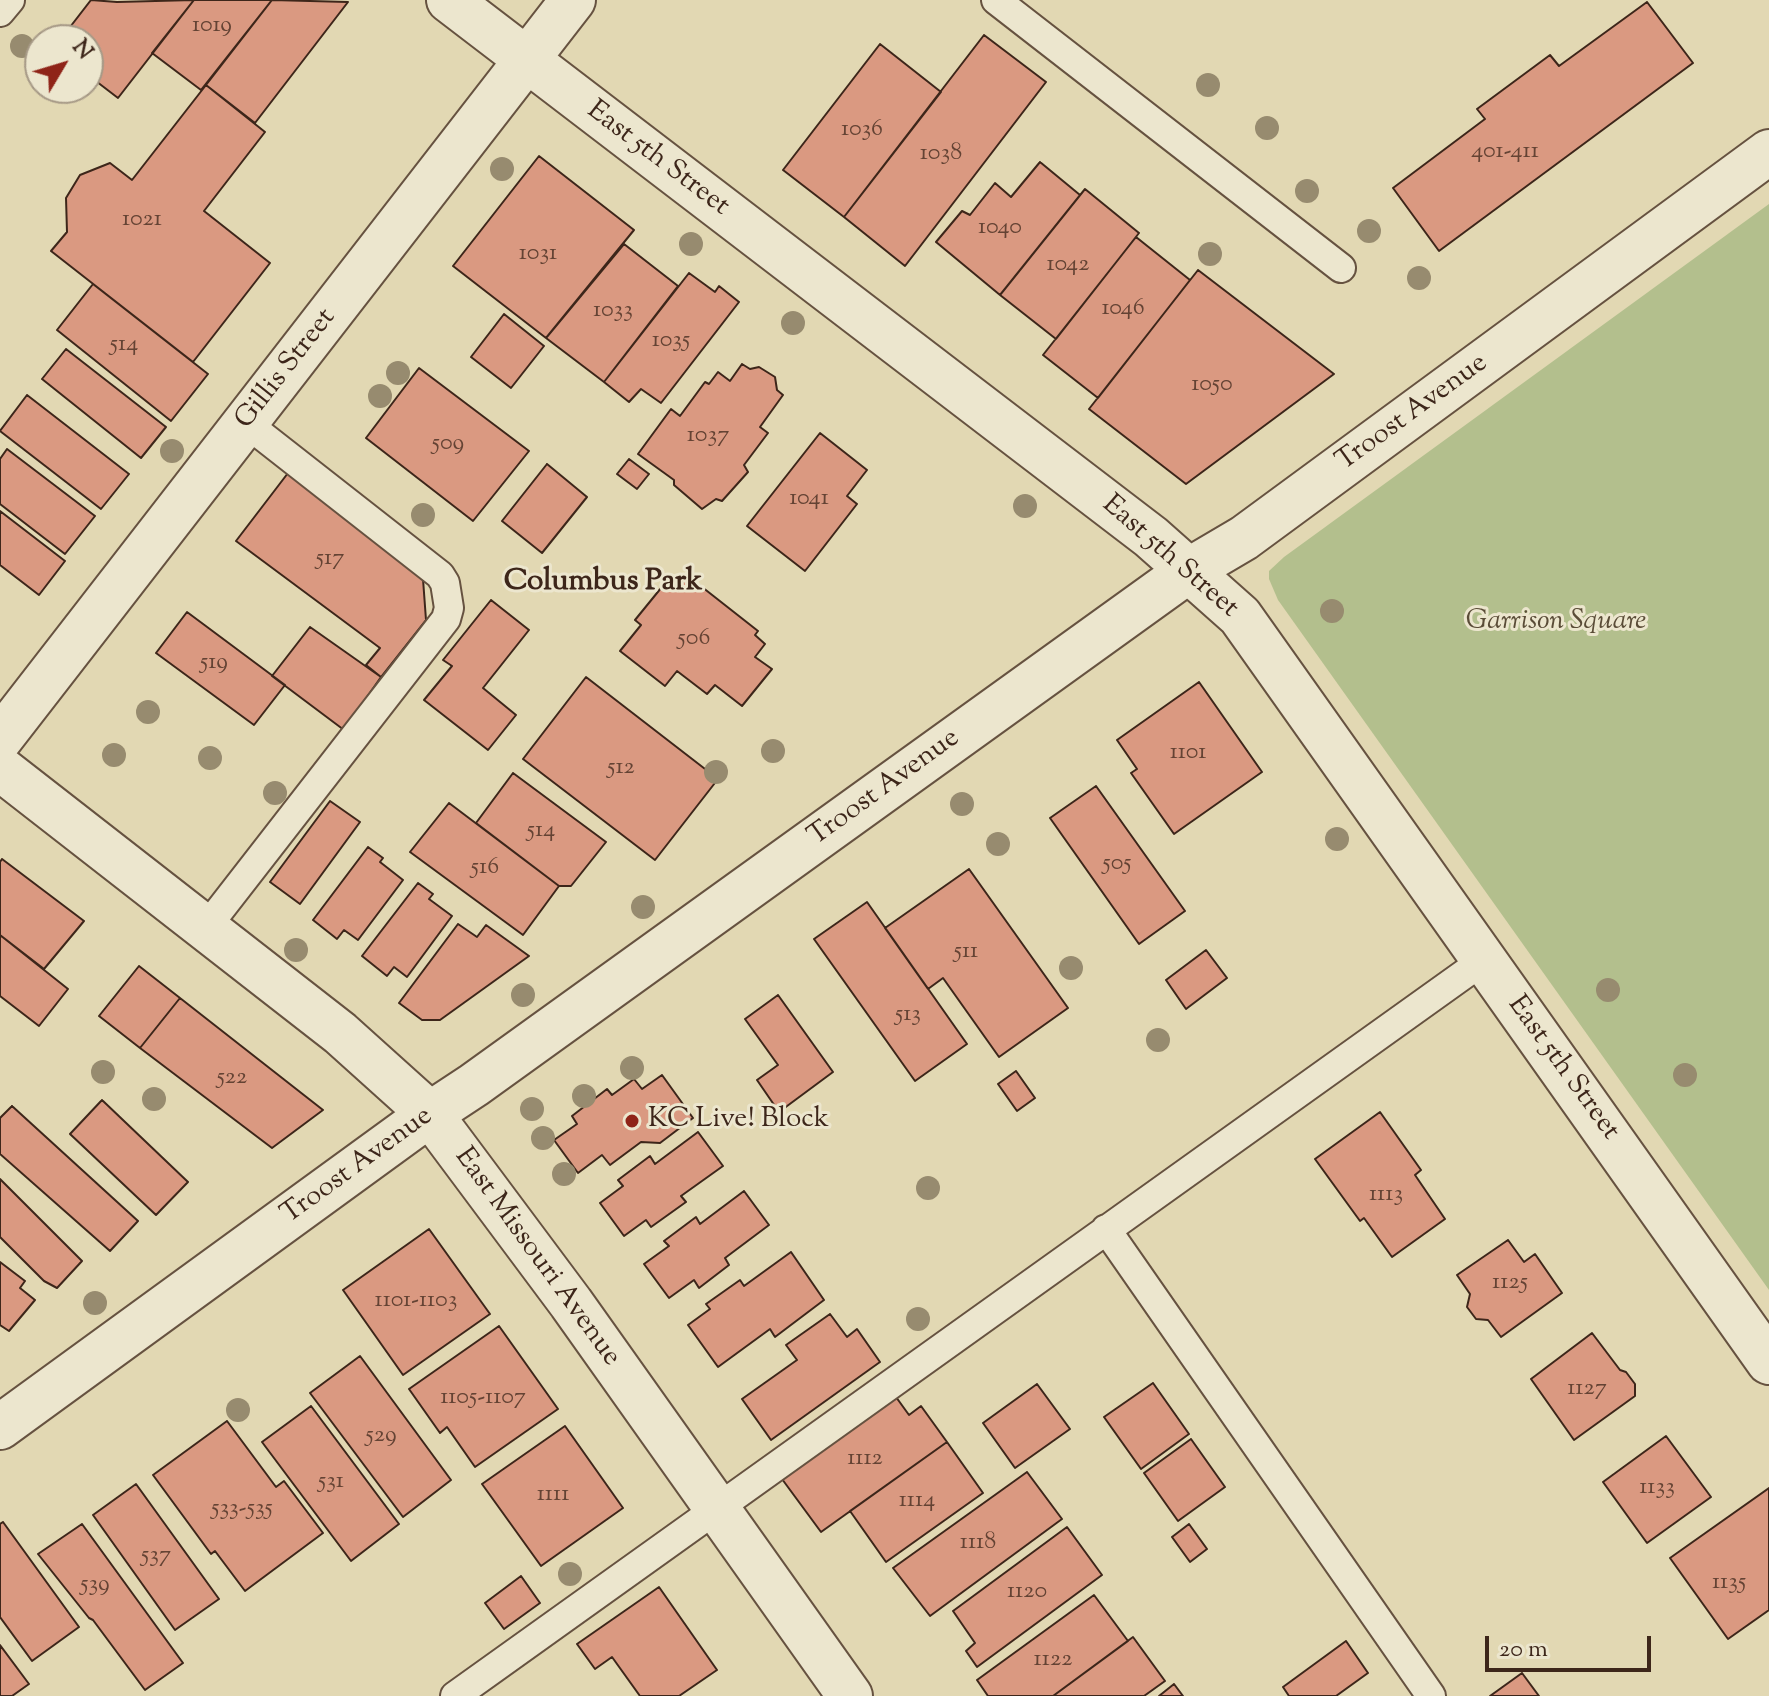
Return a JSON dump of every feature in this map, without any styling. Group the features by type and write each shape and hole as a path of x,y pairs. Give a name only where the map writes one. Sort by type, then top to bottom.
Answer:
{"street":[{"name":"East 5th Street","path":"449,0 1121,514 1240,616 1769,1362"},
{"name":"Gillis Street","path":"0,739 573,0"},
{"name":"Troost Avenue","path":"0,1427 430,1114 1188,571 1244,538 1769,152"},
{"name":"East Missouri Avenue","path":"0,768 340,1033 430,1114 571,1303 850,1696"}],"lane":[{"path":"0,12 10,0"},
{"path":"996,0 1341,268"},
{"path":"205,929 446,619 449,608 445,583 440,575 246,423"},
{"path":"455,1696 1484,960"},
{"path":"1106,1229 1431,1696"}],"green space":[{"name":"Garrison Square","path":"1769,204 1769,1290 1278,600 1269,571 1284,557"}],"building":[{"path":"91,0 194,0 118,98 104,87 104,24 72,24"},
{"path":"194,0 272,0 201,90 152,53"},
{"path":"272,0 348,2 255,123 206,85"},
{"path":"1647,2 1693,63 1439,251 1393,188 1485,119 1477,109 1550,55 1559,66"},
{"path":"984,35 1046,82 905,266 844,217"},
{"path":"880,44 941,92 844,217 783,170"},
{"path":"206,85 265,132 204,211 270,263 193,362 51,251 67,232 66,198 80,175 110,163 132,180"},
{"path":"539,156 634,230 546,338 453,266"},
{"path":"1040,162 1080,195 1000,295 936,242 962,211 970,215 995,183 1011,197"},
{"path":"1085,189 1139,233 1056,339 1000,295"},
{"path":"1136,237 1190,280 1098,398 1043,355"},
{"path":"624,244 678,286 604,382 546,338"},
{"path":"1198,270 1334,374 1186,484 1089,409"},
{"path":"689,273 715,292 719,286 739,302 661,403 641,389 629,402 604,382"},
{"path":"93,284 208,374 171,421 57,330"},
{"path":"504,314 544,346 511,388 471,357"},
{"path":"66,349 166,427 141,458 42,379"},
{"path":"742,364 750,369 759,367 775,377 777,390 783,395 760,427 768,433 744,465 748,472 722,501 716,499 702,509 674,485 674,480 638,454 671,409 680,416 705,382 709,384 718,372 730,381"},
{"path":"419,368 529,451 473,521 366,438"},
{"path":"27,395 129,474 101,509 0,431"},
{"path":"820,433 867,470 847,496 857,504 805,571 747,526"},
{"path":"7,449 95,516 65,554 0,504 0,459"},
{"path":"629,459 649,474 637,489 617,474"},
{"path":"547,464 587,497 542,553 502,521"},
{"path":"288,473 423,579 426,620 381,677 366,665 380,648 236,541"},
{"path":"0,511 65,561 39,595 0,565"},
{"path":"688,576 758,631 755,635 765,644 755,657 772,669 742,706 715,685 707,694 677,671 665,686 620,651 641,625 635,620 670,577 680,586"},
{"path":"491,600 529,630 483,688 516,715 488,750 424,700 452,666 443,660"},
{"path":"187,612 285,685 254,725 156,653"},
{"path":"310,627 381,677 344,730 272,676"},
{"path":"586,677 718,779 655,860 523,759"},
{"path":"1199,682 1262,772 1174,834 1131,773 1137,769 1117,740"},
{"path":"513,773 606,842 571,886 559,886 476,823"},
{"path":"1096,786 1185,911 1139,944 1050,818"},
{"path":"330,801 360,822 300,904 270,882"},
{"path":"449,803 559,886 523,935 410,852"},
{"path":"368,847 383,858 380,862 403,880 358,940 344,930 337,939 313,920"},
{"path":"2,859 84,921 44,969 0,935"},
{"path":"969,869 1068,1008 999,1057 943,978 928,989 885,928"},
{"path":"418,883 433,894 429,899 452,916 407,977 394,967 387,976 362,956"},
{"path":"867,902 967,1044 915,1081 814,939"},
{"path":"458,924 477,937 486,925 529,956 440,1020 422,1020 399,1003"},
{"path":"0,935 68,989 39,1026 0,996"},
{"path":"1206,950 1227,978 1186,1009 1166,980"},
{"path":"139,966 180,998 140,1048 99,1016"},
{"path":"778,995 833,1072 779,1112 757,1080 778,1065 745,1019"},
{"path":"180,998 323,1110 272,1148 140,1048"},
{"path":"1016,1071 1035,1098 1017,1111 998,1084"},
{"name":"KC Live! Block","path":"662,1075 693,1118 660,1143 641,1142 610,1165 602,1155 578,1173 554,1140 577,1124 572,1116 607,1089 612,1095 634,1079 642,1089"},
{"path":"102,1100 188,1182 156,1215 70,1134"},
{"path":"12,1106 138,1221 110,1251 0,1154 0,1118"},
{"path":"1380,1112 1421,1170 1415,1175 1445,1219 1392,1257 1364,1218 1360,1221 1315,1159"},
{"path":"698,1132 723,1166 681,1196 686,1202 651,1227 646,1220 624,1236 600,1203 623,1186 618,1180 650,1156 655,1164"},
{"path":"0,1179 82,1261 57,1288 44,1281 0,1237"},
{"path":"744,1191 769,1225 725,1258 729,1265 699,1288 694,1280 669,1298 644,1264 669,1246 664,1241 696,1217 700,1224"},
{"path":"429,1229 490,1314 403,1375 343,1290"},
{"path":"1508,1240 1524,1262 1535,1254 1562,1293 1501,1337 1488,1320 1476,1319 1467,1307 1470,1294 1457,1275"},
{"path":"791,1252 824,1300 775,1337 770,1329 718,1367 688,1325 710,1309 706,1304 740,1280 744,1286"},
{"path":"0,1262 25,1281 20,1288 35,1300 9,1331 0,1325"},
{"path":"830,1314 847,1337 857,1329 880,1362 771,1440 742,1399 797,1360 786,1345"},
{"path":"499,1326 558,1409 475,1467 447,1427 440,1433 409,1389"},
{"path":"1592,1333 1620,1370 1626,1372 1635,1384 1635,1396 1574,1440 1531,1379"},
{"path":"360,1356 451,1480 403,1517 310,1393"},
{"path":"1153,1383 1189,1434 1141,1469 1104,1417"},
{"path":"1037,1384 1070,1429 1015,1468 983,1423"},
{"path":"896,1397 909,1415 921,1406 947,1442 821,1532 782,1479"},
{"path":"311,1406 399,1524 351,1561 262,1442"},
{"path":"227,1421 276,1487 284,1481 323,1533 245,1591 215,1551 211,1554 153,1475"},
{"path":"565,1426 623,1508 541,1566 482,1484"},
{"path":"1666,1436 1711,1497 1647,1543 1603,1482"},
{"path":"1191,1439 1225,1487 1178,1521 1144,1473"},
{"path":"947,1442 983,1493 886,1562 850,1511"},
{"path":"1027,1472 1062,1519 930,1616 893,1568"},
{"path":"136,1484 219,1599 175,1630 93,1515"},
{"path":"1769,1488 1769,1610 1728,1639 1670,1558"},
{"path":"3,1522 79,1627 32,1661 0,1617 0,1524"},
{"path":"82,1524 183,1663 145,1690 93,1620 38,1554"},
{"path":"1189,1524 1207,1549 1190,1562 1172,1537"},
{"path":"1067,1527 1102,1575 977,1667 966,1651 975,1643 953,1611"},
{"path":"521,1576 540,1603 504,1629 485,1603"},
{"path":"659,1587 717,1670 679,1696 640,1696 612,1657 595,1669 577,1644"},
{"path":"1094,1595 1128,1641 1053,1696 988,1696 977,1680"},
{"path":"1133,1637 1165,1681 1144,1696 1053,1696"},
{"path":"1346,1641 1368,1673 1336,1696 1289,1696 1283,1687"},
{"path":"0,1645 29,1684 12,1696 0,1696"},
{"path":"1522,1673 1539,1696 1490,1696"},
{"path":"1174,1684 1183,1696 1159,1696"}],"place":[{"name":"KC Live! Block","path":"632,1121"}],"district":[{"name":"Columbus Park","path":"603,584"}]}
